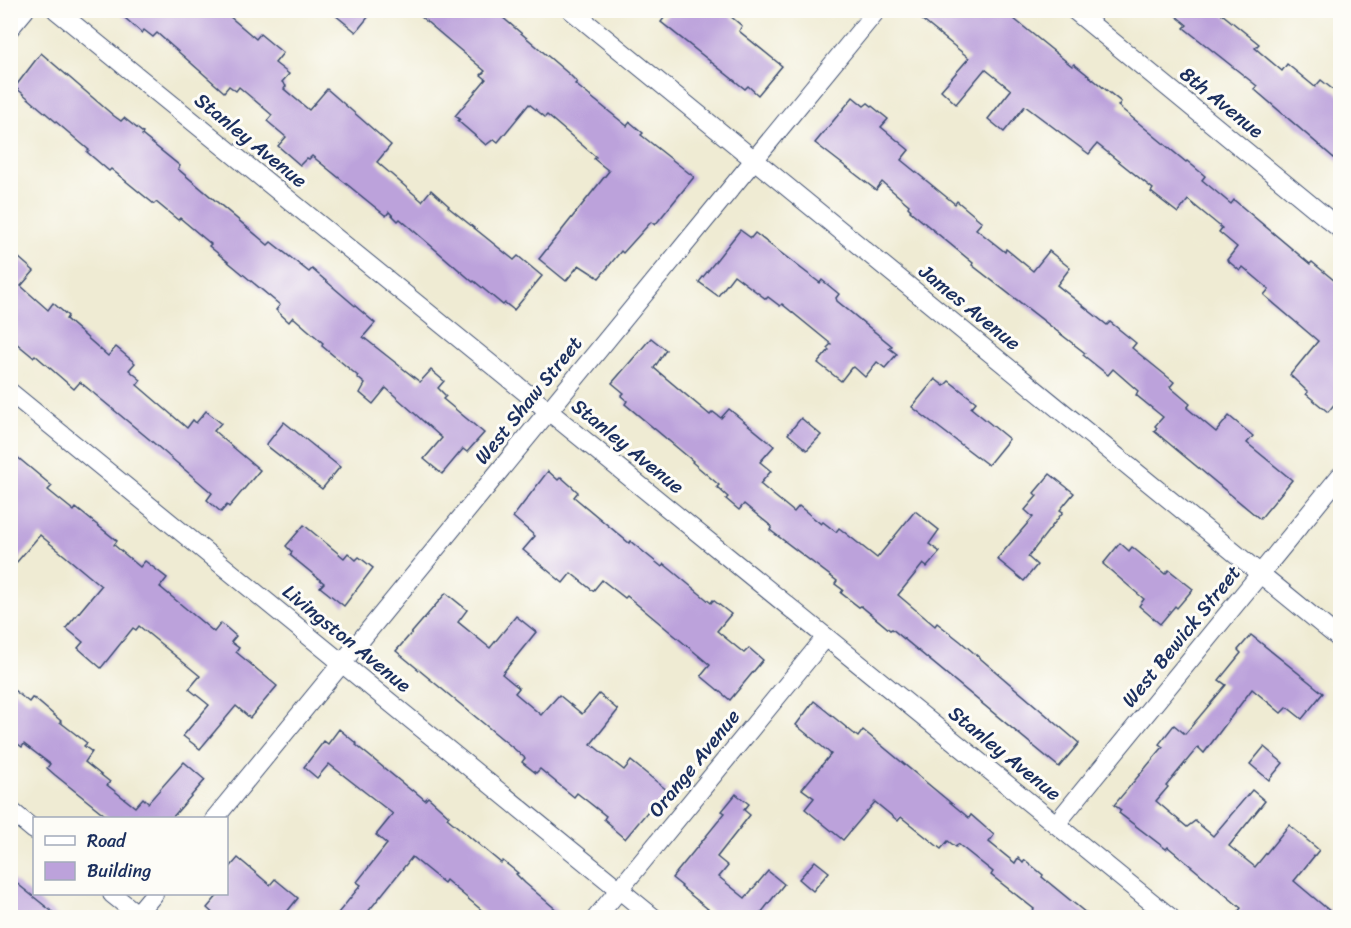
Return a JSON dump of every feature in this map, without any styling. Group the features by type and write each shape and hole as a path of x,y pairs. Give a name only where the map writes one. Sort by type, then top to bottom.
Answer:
{"street":[{"path":"10,28 25,10"},
{"name":"Stanley Avenue","path":"56,10 1172,918"},
{"name":"James Avenue","path":"571,10 1341,639"},
{"name":"West Shaw Street","path":"217,817 877,10"},
{"name":"8th Avenue","path":"1074,10 1341,229"},
{"name":"Livingston Avenue","path":"10,392 654,918"},
{"name":"West Bewick Street","path":"1056,824 1341,476"},
{"name":"Orange Avenue","path":"596,918 826,637"},
{"path":"10,810 33,829"},
{"path":"113,895 138,916 153,895"}],"building":[{"path":"116,10 222,10 256,39 260,34 283,53 275,63 289,74 282,82 286,86 284,89 309,110 327,89 391,145 377,162 422,201 431,190 448,207 514,260 518,256 542,276 514,310 505,303 503,305 400,219 398,221 389,212 386,216 312,156 300,165 278,146 286,137 267,121 272,115 239,87 236,91 229,86 224,92 157,33 153,37 144,30 142,33"},
{"path":"329,10 374,10 356,32"},
{"path":"413,10 494,10 570,75 577,82 575,84 627,126 630,122 643,133 641,135 694,177 655,225 651,222 623,253 621,251 599,278 579,265 566,281 539,259 609,171 547,115 545,117 529,104 498,142 494,139 486,145 455,116 486,79 481,75 485,71"},
{"path":"670,10 723,10 742,26 739,31 782,66 758,95 748,86 745,89 661,22"},
{"path":"910,10 1003,10 1121,102 1118,106 1205,176 1202,180 1231,204 1234,200 1310,264 1312,262 1341,286 1341,396 1328,412 1306,394 1308,392 1290,375 1318,341 1264,295 1269,289 1243,267 1240,271 1227,260 1237,247 1219,232 1222,228 1188,200 1178,213 1151,192 1153,189 1097,144 1089,154 1025,106 1004,132 988,119 1011,90 985,69 956,104 941,90 969,58"},
{"path":"1169,10 1217,10 1259,44 1255,48 1282,71 1287,64 1315,87 1321,80 1341,96 1341,164 1254,89 1257,86 1184,28 1187,25"},
{"path":"41,53 114,116 121,121 124,118 143,133 142,135 180,166 178,169 268,245 271,242 309,272 312,269 375,323 363,337 420,382 431,370 444,381 438,388 446,396 443,399 484,433 467,452 463,449 442,474 424,459 442,438 386,388 373,404 360,393 365,384 322,346 323,343 293,317 289,322 276,310 280,305 209,246 211,244 180,218 178,220 156,202 154,204 111,169 109,171 87,152 89,150 15,87"},
{"path":"853,97 864,106 868,103 888,119 881,127 909,150 901,160 955,204 957,201 982,222 976,229 1005,252 1006,249 1033,271 1049,251 1070,268 1057,285 1107,325 1110,322 1136,343 1132,348 1174,382 1170,387 1190,404 1187,408 1216,432 1229,416 1253,436 1247,443 1292,480 1260,519 1154,431 1157,428 1155,426 1163,417 1136,395 1138,391 1113,369 1108,375 1083,355 1085,353 972,265 973,263 910,211 909,205 882,182 876,190 815,143"},
{"path":"740,230 751,238 755,233 820,283 822,280 839,294 837,301 892,346 889,348 897,354 885,368 877,362 865,377 854,367 841,381 818,363 831,344 782,304 780,306 768,297 766,299 734,275 718,296 699,282"},
{"path":"18,257 34,271 21,286 48,310 53,303 68,316 66,319 108,356 116,347 135,363 129,370 141,380 137,385 187,428 193,420 196,423 206,411 221,423 214,431 260,470 229,507 227,505 221,512 207,500 212,493 80,382 74,389 35,355 33,357 10,338 10,267"},
{"path":"651,338 666,350 654,368 710,415 713,412 721,418 729,409 774,446 760,462 771,471 760,484 794,512 799,506 821,524 823,522 836,532 839,528 877,558 915,511 939,530 929,544 940,552 927,567 923,564 898,595 935,626 937,623 960,641 1079,743 1059,767 892,629 890,630 841,593 843,590 835,584 837,581 770,530 772,527 744,504 739,510 726,499 728,497 717,487 719,485 625,404 627,401 621,396 624,393 612,383"},
{"path":"935,379 944,386 949,381 976,402 971,408 1009,439 988,465 912,407"},
{"path":"801,418 821,435 807,450 788,434"},
{"path":"284,422 340,467 322,489 266,445"},
{"path":"10,451 52,486 48,490 74,511 76,508 117,541 114,545 140,567 145,561 167,578 160,587 214,632 221,623 236,636 231,642 239,648 236,652 277,686 250,718 236,706 200,749 183,736 209,705 189,689 200,676 139,626 136,630 133,628 101,668 78,648 83,642 66,628 101,586 40,535 10,570"},
{"path":"548,471 558,480 561,477 578,492 574,497 629,543 630,541 662,567 664,564 711,603 713,600 731,614 717,631 744,653 749,648 763,660 730,700 701,676 710,665 627,596 625,598 602,580 593,591 571,573 563,583 523,550 535,536 513,517"},
{"path":"1050,474 1074,493 1060,510 1063,512 1028,557 1037,565 1024,581 997,559 1033,517 1025,510 1037,496 1034,493"},
{"path":"304,525 344,558 348,553 356,560 359,557 373,568 344,606 320,587 324,583 290,555 292,552 286,546"},
{"path":"1120,543 1129,551 1132,547 1165,574 1169,570 1193,589 1160,624 1139,606 1144,599 1103,564"},
{"path":"446,593 467,610 458,622 490,648 516,616 536,632 502,674 519,688 515,693 541,715 559,695 582,714 599,694 618,710 591,744 624,770 631,761 668,791 655,807 653,805 625,839 604,819 606,816 577,793 574,797 540,769 536,773 522,762 525,758 396,651"},
{"path":"1251,635 1323,693 1302,719 1287,707 1281,713 1252,689 1204,753 1198,747 1156,801 1187,827 1195,821 1213,836 1252,790 1265,801 1229,846 1255,867 1289,825 1319,850 1294,881 1338,918 1233,918 1241,908 1168,847 1166,849 1119,813 1121,810 1114,805 1163,747 1159,744 1174,725 1185,734 1226,685 1219,680 1241,653 1238,650"},
{"path":"10,687 29,702 32,698 35,699 87,743 84,746 92,752 85,762 110,782 107,785 135,807 143,798 148,803 184,762 205,780 173,817 108,817 47,768 50,764 24,744 22,747 10,738"},
{"path":"814,701 858,737 863,730 969,818 971,815 994,835 989,842 1015,863 1018,858 1023,863 1025,860 1092,918 1028,918 1034,909 991,875 993,872 958,844 956,847 948,841 941,849 901,817 898,821 875,802 843,840 805,809 814,798 802,789 831,754 796,725"},
{"path":"339,729 412,791 425,800 428,797 449,816 447,818 501,863 503,861 518,873 516,874 525,883 566,918 491,918 446,880 444,883 412,857 363,918 334,918 361,885 357,882 387,844 376,835 393,814 329,764 317,778 304,767 324,741 328,744"},
{"path":"1264,747 1283,763 1269,780 1250,764"},
{"path":"736,794 749,804 744,810 750,815 717,857 728,866 719,877 745,898 768,871 784,884 757,918 719,918 672,878 725,813 722,811"},
{"path":"238,858 270,885 275,879 298,898 282,918 218,918 207,908 218,895 228,895 228,870"},
{"path":"815,861 829,872 813,891 799,879"},
{"path":"10,878 60,918 10,918"}]}
